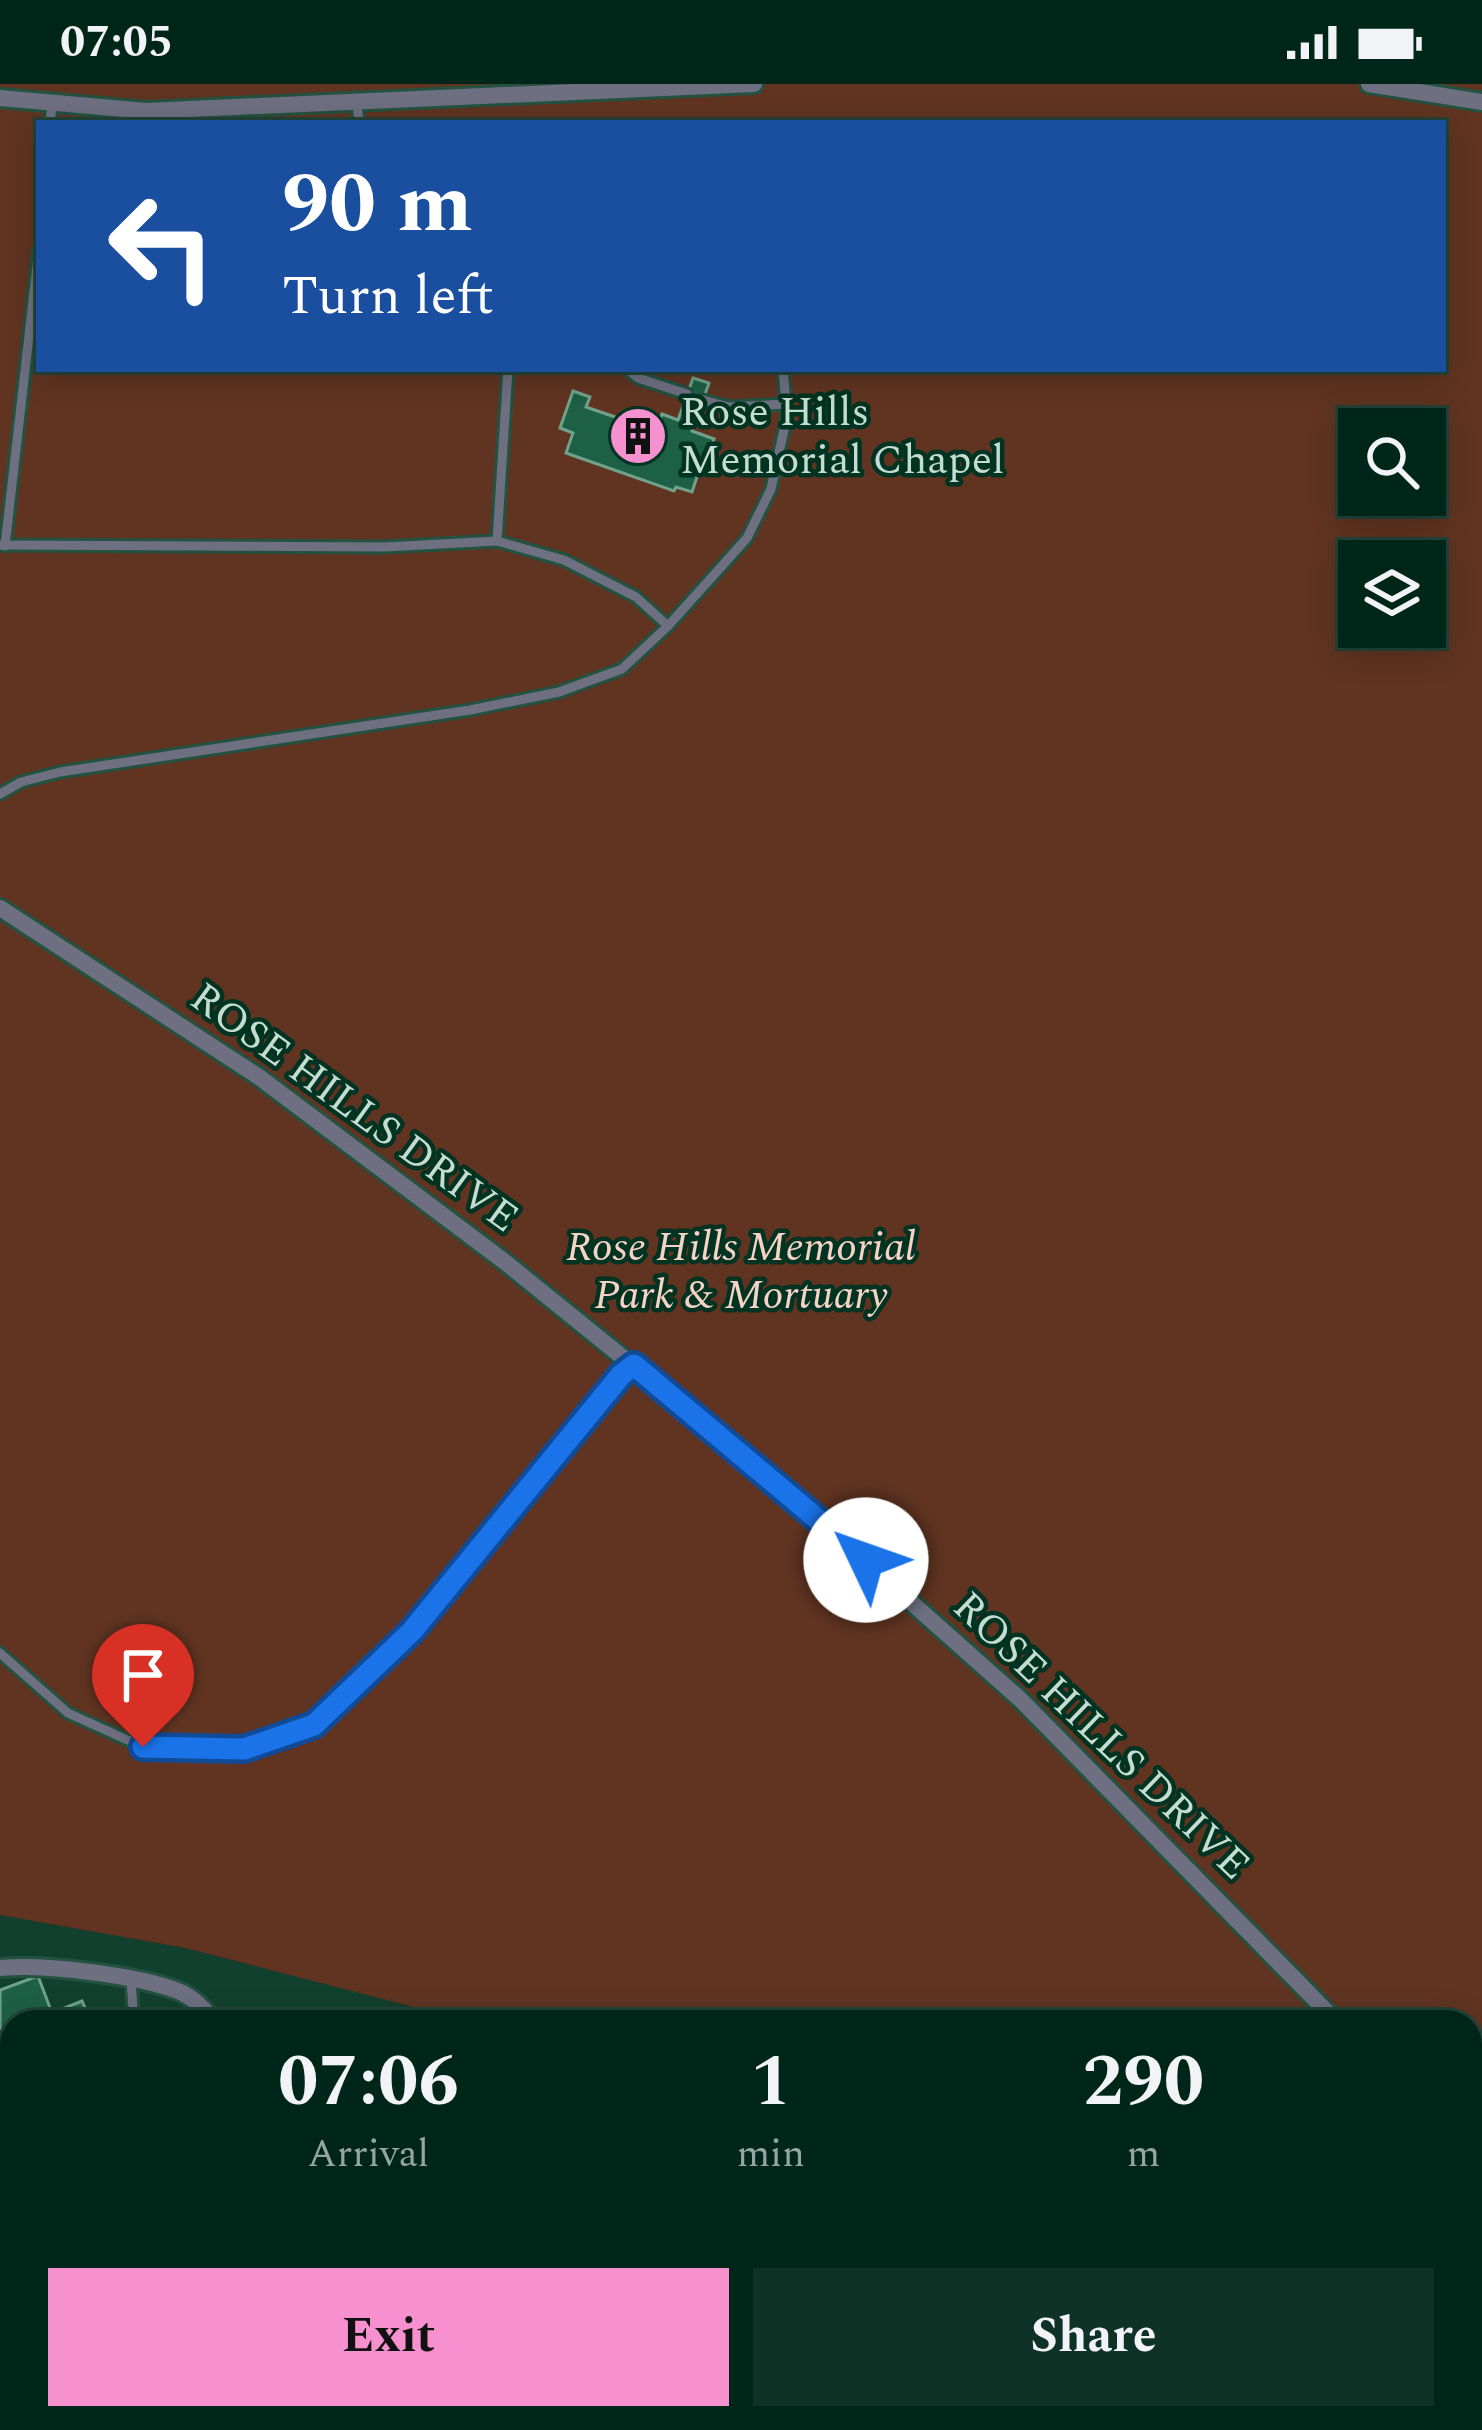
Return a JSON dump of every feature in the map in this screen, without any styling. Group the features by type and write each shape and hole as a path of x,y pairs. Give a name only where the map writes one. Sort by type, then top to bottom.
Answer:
{"street":[{"path":"0,98 51,114 358,113 754,84"},
{"path":"1369,84 1482,102"},
{"name":"ROSE HILLS DRIVE","path":"0,908 259,1077 505,1262 809,1510 1021,1700 1325,2010"},
{"path":"0,1967 68,1970 131,1981 181,1992 205,2010"}],"lane":[{"path":"36,272 2,546 384,547 497,541 564,560 636,597 668,626"},
{"path":"497,541 508,372"},
{"path":"631,372 687,394"},
{"path":"0,794 21,782 61,772 470,710 559,692 622,668 668,626 747,538 771,489 787,416 782,372"},
{"path":"703,400 729,407 786,404"},
{"path":"0,1653 68,1713 143,1747 244,1749 314,1725 412,1631 634,1365"},
{"path":"131,1981 133,2010"}],"shaded area":[{"path":"0,1915 185,1948 425,2010 0,2010"}],"green space":[{"name":"Rose Hills Memorial Park & Mortuary","path":"0,84 1482,84 1482,2010 425,2010 185,1948 0,1915"}],"building":[{"name":"Rose Hills Memorial Chapel","path":"693,378 709,383 692,431 714,439 709,468 699,471 692,492 676,487 674,491 566,453 573,433 560,428 573,391 590,397 586,407 656,431 662,414 678,420"},
{"path":"38,1976 51,2010 0,2010 0,1990"},
{"path":"82,2001 86,2010 60,2010"}],"place":[{"name":"Rose Hills Memorial Chapel","path":"638,436"}],"route":[{"path":"143,1747 244,1749 314,1725 412,1631 634,1365 866,1560"}]}
